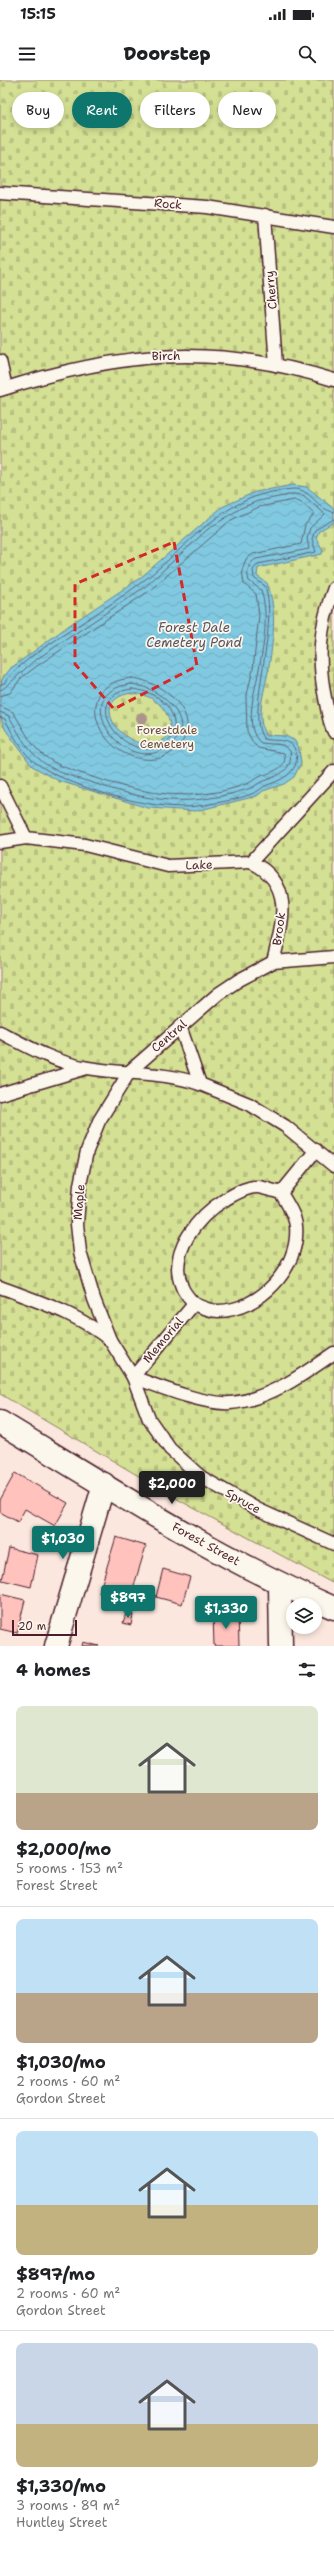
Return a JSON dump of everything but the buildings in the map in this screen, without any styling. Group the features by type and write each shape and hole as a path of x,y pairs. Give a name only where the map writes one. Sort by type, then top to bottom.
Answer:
{"street":[{"name":"Forest Street","path":"0,1422 104,1484 280,1585 334,1608"},
{"path":"56,1646 104,1484"},
{"path":"280,1585 281,1646"}],"lane":[{"name":"Rock","path":"0,193 192,206 265,215 334,227"},
{"name":"Cherry","path":"265,215 276,364"},
{"name":"Birch","path":"3,389 96,364 148,356 235,358 276,364 334,380"},
{"path":"0,360 3,389"},
{"path":"334,588 326,610 319,651 323,692 334,732"},
{"path":"251,862 334,771"},
{"path":"0,786 26,838"},
{"name":"Lake","path":"0,842 26,838 85,845 168,866 251,862"},
{"name":"Brook","path":"251,862 266,869 277,882 282,899 283,917 273,962"},
{"name":"Central","path":"130,1071 218,994 273,962 334,957"},
{"path":"180,1026 200,1084"},
{"path":"0,1032 45,1056 88,1068 162,1074 200,1084 250,1104 284,1126 316,1150 334,1166"},
{"path":"0,1094 88,1068"},
{"name":"Maple","path":"110,1340 94,1299 80,1252 77,1224 80,1185 87,1151 99,1121 130,1071"},
{"path":"281,1193 316,1150"},
{"path":"256,1187 281,1193 296,1225 296,1241 289,1263 274,1284 255,1301 235,1309 216,1311 194,1304 182,1287 178,1269 181,1252 193,1227 212,1208 238,1192 256,1187"},
{"path":"0,1287 74,1315 92,1325 110,1340"},
{"name":"Memorial","path":"133,1377 194,1304"},
{"name":"Spruce","path":"110,1340 133,1377 149,1419 170,1450 201,1477 257,1509 334,1544"},
{"path":"133,1377 170,1392 230,1403 262,1394 293,1382 334,1353"}],"highlighted area":[{"path":"174,542 197,666 114,709 75,664 75,584"}],"green space":[{"name":"Forestdale Cemetery","path":"0,80 334,80 334,1584 186,1504 0,1394"}],"water":[{"name":"Forest Dale Cemetery Pond","path":"293,485 307,487 334,509 334,522 319,531 316,538 323,550 322,554 258,568 257,576 267,583 270,593 274,627 272,650 261,711 262,727 265,735 286,736 295,741 299,749 301,763 294,777 284,784 263,791 257,796 196,811 148,808 59,781 32,766 5,729 0,716 0,689 2,679 11,668 68,626 140,578 222,507 255,492","holes":["136,693 154,700 164,710 170,728 169,734 161,742 153,744 141,743 129,739 113,722 110,713 112,704 119,697"]}]}
